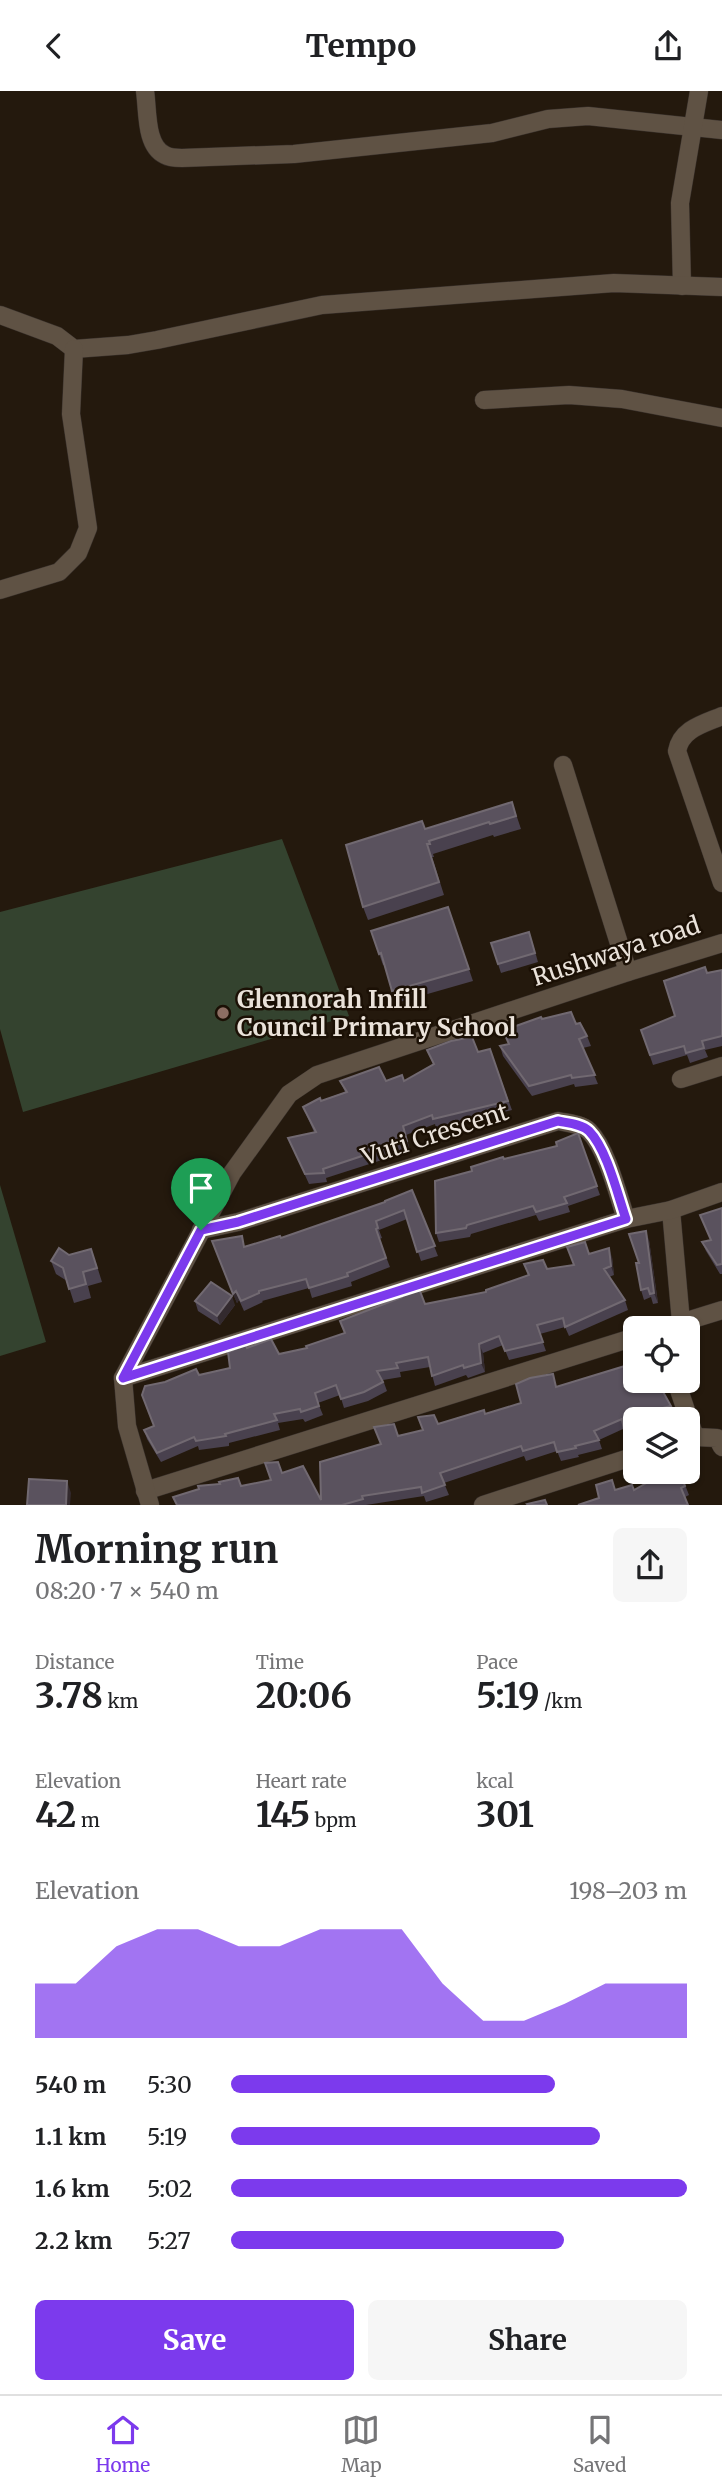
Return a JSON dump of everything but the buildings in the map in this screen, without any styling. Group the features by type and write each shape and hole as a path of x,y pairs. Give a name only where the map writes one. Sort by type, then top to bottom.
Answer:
{"street":[{"path":"145,91 150,136 156,149 166,156 182,158 294,154 492,133 548,119 589,116 722,130"},
{"path":"682,286 680,203 699,91"},
{"path":"0,315 57,337 74,349 157,341 322,305 614,283 722,287"},
{"path":"0,590 59,572 78,553 88,528 71,414 74,349"},
{"path":"484,400 569,395 622,400 722,418"},
{"path":"722,716 692,729 679,742 677,751 722,883"},
{"path":"563,765 628,972"},
{"name":"Rushwaya road","path":"123,1378 232,1173 289,1094 302,1084 317,1075 722,943"},
{"path":"681,1079 722,1066"},
{"name":"Vuti Crescent","path":"201,1230 238,1222 558,1121 575,1124 589,1131 605,1157 626,1219"},
{"path":"623,1341 147,1498 127,1426 123,1378 626,1219 671,1210 722,1192"},
{"path":"671,1210 673,1316"},
{"path":"700,1317 722,1310"},
{"path":"700,1439 720,1441"},
{"path":"483,1505 623,1460"}],"green space":[{"path":"282,839 349,1016 23,1112 0,1029 0,912"},
{"path":"0,1185 46,1342 0,1356"}],"place":[{"name":"Glennorah Infill Council Primary School","path":"223,1013"}],"route":[{"path":"558,1121 575,1124 589,1131 605,1157 626,1219 123,1378 201,1230 238,1222 558,1121"}]}
